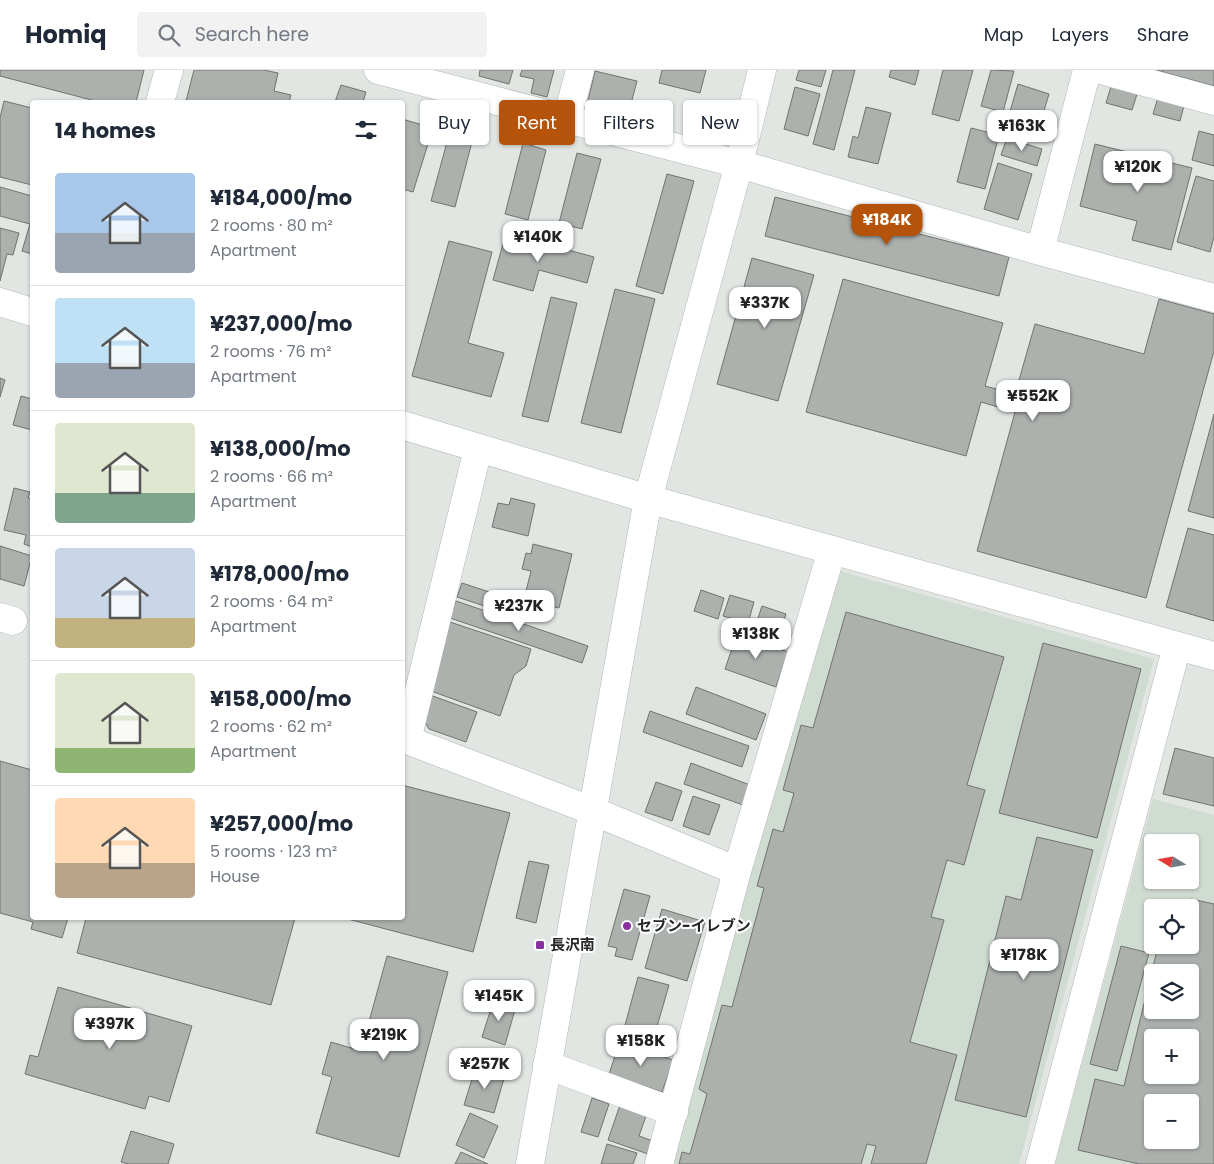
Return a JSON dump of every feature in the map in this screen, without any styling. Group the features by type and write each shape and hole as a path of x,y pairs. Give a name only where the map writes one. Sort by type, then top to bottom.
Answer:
{"street":[{"path":"161,100 169,70"},
{"path":"572,100 580,70"},
{"path":"530,1164 648,499 739,164 762,70"},
{"path":"1040,251 1088,70"},
{"path":"1101,70 1214,100"},
{"path":"394,72 499,101"},
{"path":"575,121 739,164 1040,251 1214,298"},
{"path":"0,302 30,311"},
{"path":"405,426 648,499 1214,656"},
{"path":"478,449 406,740 593,811 737,871"},
{"path":"659,1164 737,871 832,550"},
{"path":"1040,1164 1177,646"},
{"path":"547,1065 674,1112"}],"shaded area":[{"path":"832,569 1154,659 1019,1164 667,1164"},
{"path":"1153,799 1214,815 1214,1164 1055,1164"}],"building":[{"path":"0,70 144,70 136,100 91,100 0,76"},
{"path":"194,70 264,70 278,73 274,91 291,95 290,100 186,100"},
{"path":"480,70 513,70 509,84 479,76"},
{"path":"522,70 554,70 547,97 531,93 534,79 520,76"},
{"path":"662,70 706,70 700,93 659,83"},
{"path":"799,70 826,70 821,87 796,80"},
{"path":"833,70 855,70 834,150 813,144"},
{"path":"891,70 919,70 915,85 889,77"},
{"path":"943,70 973,70 959,121 932,114"},
{"path":"991,70 1014,71 1003,112 981,106"},
{"path":"1156,70 1214,70 1214,86"},
{"path":"595,71 637,81 632,100 588,100"},
{"path":"1112,83 1138,91 1132,110 1106,103"},
{"path":"1018,84 1049,94 1035,141 1004,132"},
{"path":"341,85 366,92 364,100 336,100"},
{"path":"795,87 820,94 808,136 784,129"},
{"path":"1159,94 1185,102 1180,121 1153,114"},
{"path":"4,101 30,108 30,184 0,177 0,118"},
{"path":"866,107 891,113 878,164 848,157 853,136 858,138"},
{"path":"405,120 420,124 420,145 428,145 413,192 405,190"},
{"path":"971,128 999,135 985,189 957,182"},
{"path":"1199,131 1214,135 1214,166 1192,160"},
{"path":"1007,138 1042,149 1037,166 1001,155"},
{"path":"1095,144 1192,168 1171,250 1132,240 1137,221 1080,206"},
{"path":"446,145 471,145 455,207 431,201"},
{"path":"522,145 546,150 528,220 505,214"},
{"path":"577,153 601,159 582,229 559,223"},
{"path":"998,163 1032,174 1018,220 984,209"},
{"path":"667,174 694,181 663,294 636,286"},
{"path":"1196,176 1214,181 1214,237 1210,252 1177,242"},
{"path":"0,187 30,195 30,224 0,216"},
{"path":"775,197 1009,257 999,296 765,236"},
{"path":"30,224 30,253 22,251"},
{"path":"0,228 19,233 13,255 7,254 0,281"},
{"path":"506,233 594,257 587,283 539,270 533,291 493,280"},
{"path":"449,241 492,252 468,343 504,353 491,397 412,376"},
{"path":"752,258 814,275 778,401 717,384"},
{"path":"843,279 1003,323 985,386 1015,394 1035,324 1144,354 1159,299 1214,314 1214,351 1146,598 977,551 1015,412 981,402 966,456 806,412"},
{"path":"615,289 655,299 621,433 581,423"},
{"path":"551,297 577,303 548,422 522,416"},
{"path":"0,378 5,380 0,397"},
{"path":"21,396 30,398 30,429 13,425"},
{"path":"1214,414 1214,518 1188,511"},
{"path":"14,488 30,492 28,498 30,498 30,546 24,544 26,535 4,530"},
{"path":"511,498 535,504 528,536 492,527 498,503 509,505"},
{"path":"1188,528 1214,535 1214,621 1166,607"},
{"path":"533,544 572,554 559,608 529,601 531,592 526,591 531,571 522,569 526,553 531,554"},
{"path":"0,546 30,555 30,564 24,586 0,579"},
{"path":"462,583 535,607 530,621 457,597"},
{"path":"701,590 724,598 718,619 694,611"},
{"path":"730,595 754,602 748,623 723,616"},
{"path":"456,601 588,646 582,663 450,618"},
{"path":"762,606 786,614 779,635 755,627"},
{"path":"846,612 1004,657 967,785 985,790 964,865 947,860 931,917 944,920 910,1042 957,1055 926,1164 871,1164 876,1146 867,1144 861,1164 679,1164 682,1152 690,1154 707,1094 699,1089 722,1005 732,1007 764,888 757,886 773,829 783,832 794,793 783,790 801,725 813,728"},
{"path":"450,622 531,649 526,666 514,675 500,716 431,691"},
{"path":"737,634 788,652 776,687 725,669"},
{"path":"1043,643 1141,669 1097,838 999,813"},
{"path":"696,687 766,714 756,740 686,714"},
{"path":"430,695 477,712 466,742 429,729 422,717"},
{"path":"650,711 749,746 742,767 643,732"},
{"path":"1175,748 1214,758 1214,806 1163,794"},
{"path":"0,761 30,769 30,920 67,920 62,938 31,929 33,922 0,913"},
{"path":"691,763 750,785 743,805 684,784"},
{"path":"656,782 682,791 672,821 645,812"},
{"path":"405,786 510,813 473,952 352,920 405,920"},
{"path":"693,796 720,805 709,835 683,826"},
{"path":"1037,837 1093,850 1026,1117 955,1100 1006,896 1021,900"},
{"path":"529,861 549,865 536,923 516,918"},
{"path":"624,889 650,896 632,960 615,956 617,948 608,946"},
{"path":"1199,901 1214,904 1214,1164 1139,1164 1078,1150 1095,1079 1124,1086 1144,1004 1144,1019 1199,1019 1199,964 1154,964 1156,954 1199,954"},
{"path":"662,909 705,922 687,981 645,968"},
{"path":"85,920 294,920 271,1005 77,953"},
{"path":"1121,946 1149,954 1146,964 1144,964 1144,971 1117,1071 1090,1064"},
{"path":"387,956 448,972 399,1157 316,1133 332,1077 322,1074 331,1042 361,1051"},
{"path":"638,977 669,985 654,1037 624,1029"},
{"path":"58,987 192,1026 169,1102 149,1096 145,1109 25,1074 30,1055 38,1057"},
{"path":"494,999 516,1006 505,1045 482,1037"},
{"path":"620,1041 673,1060 662,1092 609,1074"},
{"path":"476,1066 505,1075 494,1113 464,1105"},
{"path":"592,1098 609,1104 598,1137 581,1132"},
{"path":"620,1105 646,1116 639,1136 653,1141 648,1154 608,1140"},
{"path":"470,1113 498,1126 484,1158 456,1145"},
{"path":"131,1131 174,1144 168,1164 128,1164 121,1162"},
{"path":"607,1144 637,1153 633,1164 601,1164"},
{"path":"461,1152 488,1164 455,1164"}],"place":[{"name":"セブン-イレブン","path":"627,926"},
{"name":"長沢南","path":"540,945"}]}
